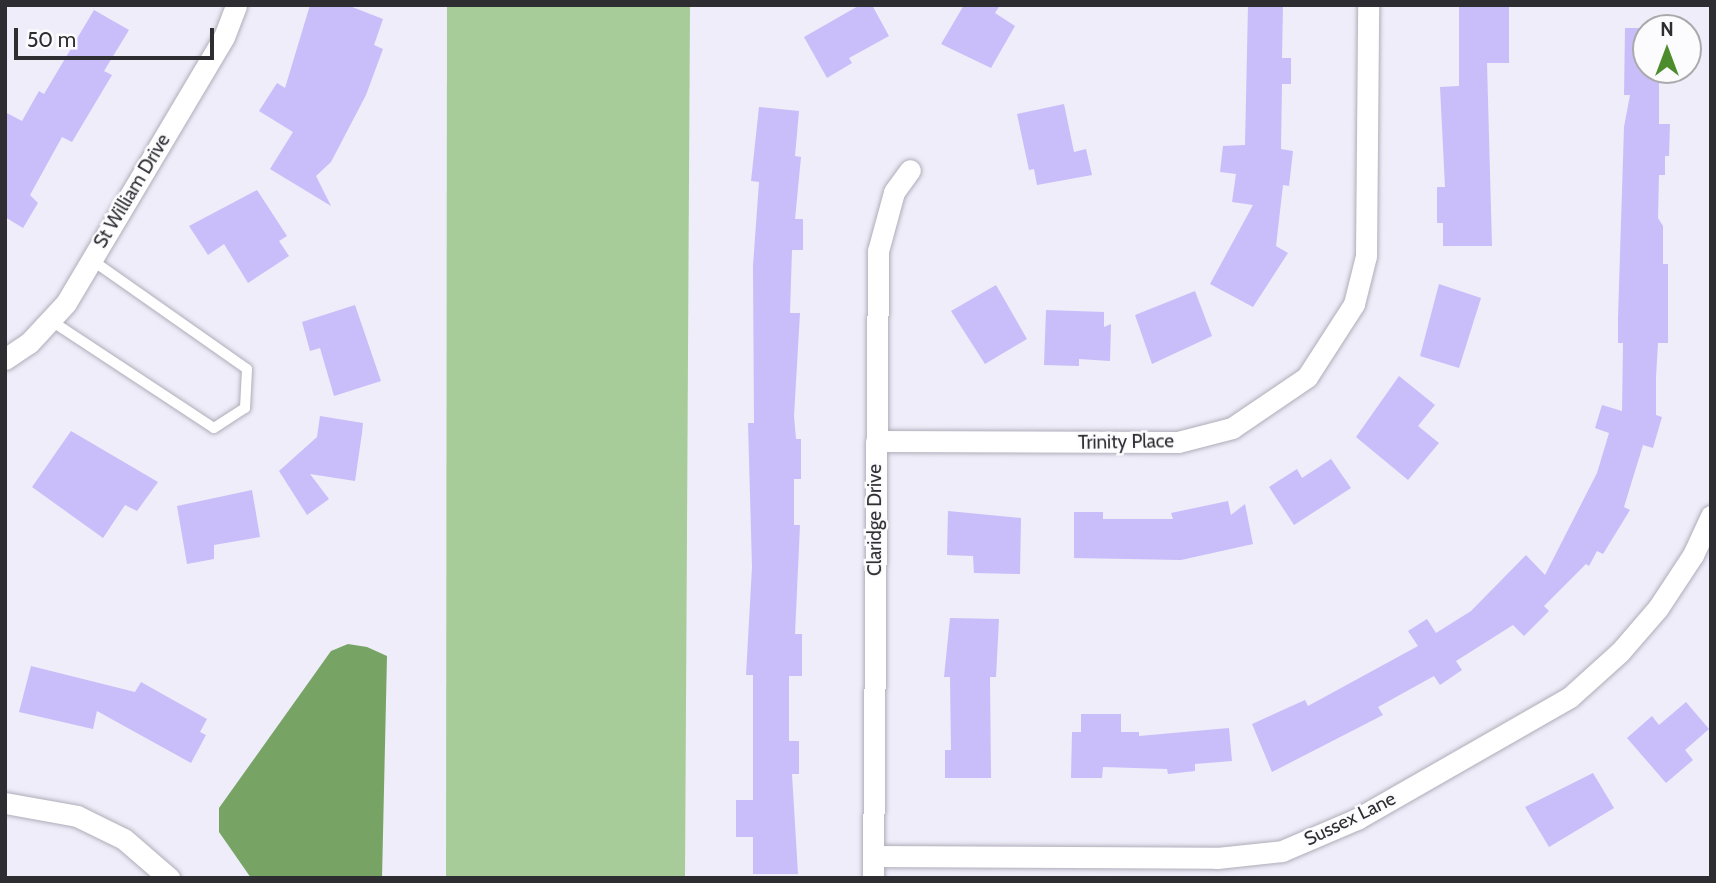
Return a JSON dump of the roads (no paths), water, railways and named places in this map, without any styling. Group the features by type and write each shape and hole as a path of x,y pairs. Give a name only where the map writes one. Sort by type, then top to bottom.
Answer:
{"street":[{"name":"St William Drive","path":"5,359 50,320 92,260 224,37 236,5"},
{"name":"Trinity Place","path":"876,441 1178,442 1232,428 1307,377 1354,304 1366,256 1368,5"},
{"name":"Claridge Drive","path":"873,878 877,251 894,192 910,170"},
{"name":"Sussex Lane","path":"873,856 1217,858 1294,845 1357,820 1570,697 1620,652 1658,608 1693,555 1711,516"},
{"path":"5,803 77,816 124,839 169,878"}],"lane":[{"path":"50,320 214,428 245,408 247,369 92,260"}]}
